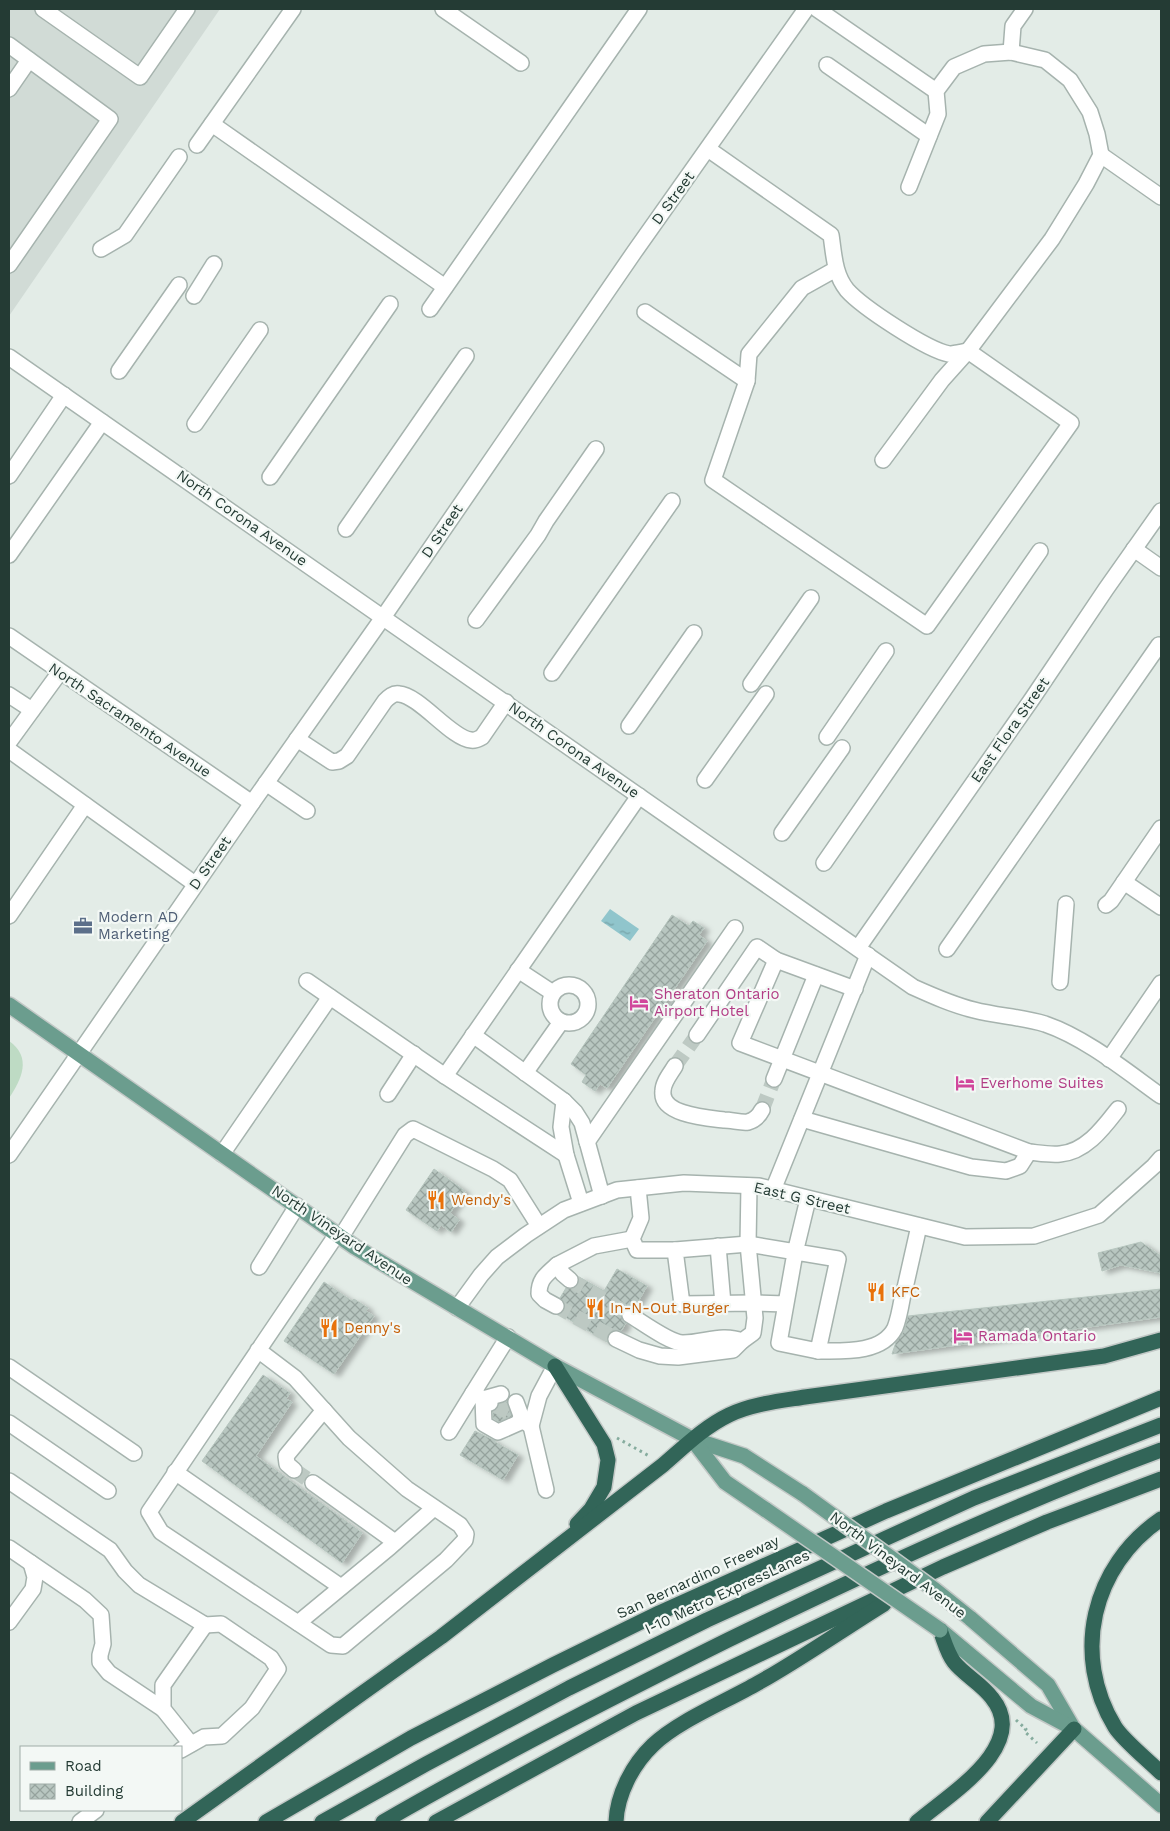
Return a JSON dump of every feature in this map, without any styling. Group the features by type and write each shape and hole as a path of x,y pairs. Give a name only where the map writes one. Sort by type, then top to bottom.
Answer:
{"highway":[{"path":"182,1822 441,1637 663,1465 692,1439 729,1415 764,1404 805,1397 1104,1356 1161,1340"},
{"path":"555,1366 604,1444 608,1460 604,1487 599,1497 555,1550"},
{"name":"San Bernardino Freeway","path":"266,1822 411,1738 659,1613 886,1511 1161,1398"},
{"name":"I-10 Metro ExpressLanes","path":"322,1822 569,1688 707,1620 974,1498 1161,1425"},
{"path":"383,1822 606,1700 825,1593 1006,1512 1161,1450"},
{"path":"436,1822 636,1713 943,1567 1047,1522 1161,1479"},
{"path":"1161,1519 1133,1542 1120,1558 1105,1584 1094,1618 1091,1651 1094,1674 1100,1694 1116,1728 1161,1773"},
{"path":"616,1822 619,1804 628,1780 645,1754 662,1737 760,1682 943,1567"},
{"path":"917,1822 974,1775 988,1760 998,1745 1003,1732 1000,1708 986,1690 953,1661 940,1630"},
{"path":"986,1822 1074,1729"}],"main road":[{"name":"North Vineyard Avenue","path":"9,1005 339,1236 555,1366 692,1439 744,1456 803,1494 935,1590 970,1618 1048,1686 1074,1729"},
{"name":"North Vineyard Avenue","path":"692,1439 724,1482 940,1630 1031,1706 1074,1729 1161,1805"}],"street":[{"path":"43,9 140,77 187,9"},
{"path":"197,145 293,9"},
{"path":"443,9 521,63"},
{"path":"430,309 638,9"},
{"name":"D Street","path":"9,1155 195,884 384,616 556,365 806,9"},
{"path":"817,9 936,91"},
{"path":"1011,52 1013,26 1025,9"},
{"path":"9,46 110,119 9,265"},
{"path":"883,460 942,380 968,351 1052,239 1086,184 1101,155 1090,112 1070,80 1045,60 1011,52 984,54 954,67 936,91 938,114 909,187"},
{"path":"9,89 29,60"},
{"path":"827,65 928,136"},
{"path":"212,124 445,287"},
{"path":"708,149 831,235 836,269 847,290 876,315 931,347 949,354 968,351 1071,423 927,626 713,480 747,382 749,354 802,288 836,269"},
{"path":"1101,155 1161,197"},
{"path":"101,249 125,235 179,157"},
{"path":"194,296 214,264"},
{"path":"119,371 178,286"},
{"path":"270,477 390,304"},
{"path":"645,312 747,382"},
{"path":"195,424 260,330"},
{"name":"North Corona Avenue","path":"9,356 914,986 942,1000 972,1010 1045,1024 1072,1036 1109,1058 1161,1096"},
{"path":"346,529 466,356"},
{"path":"9,476 64,395"},
{"path":"9,555 102,422"},
{"path":"476,620 538,535 596,448"},
{"path":"552,674 672,501"},
{"name":"East Flora Street","path":"773,1190 855,989 863,952 1032,699 1161,511"},
{"path":"1134,549 1161,568"},
{"path":"824,862 1040,551"},
{"path":"751,684 811,598"},
{"path":"629,726 694,633"},
{"name":"North Sacramento Avenue","path":"9,636 252,803"},
{"path":"946,949 1158,645"},
{"path":"827,737 886,651"},
{"path":"9,742 60,672"},
{"path":"297,739 332,762 339,761 347,756 385,701 392,695 400,694 412,700 470,740 482,737 506,702"},
{"path":"705,780 766,694"},
{"path":"9,695 32,710"},
{"path":"782,833 842,748"},
{"path":"9,750 195,884"},
{"path":"266,783 307,811"},
{"path":"445,1076 639,796"},
{"path":"9,916 85,805"},
{"path":"1106,905 1111,901 1161,828"},
{"path":"1124,882 1161,907"},
{"path":"1060,982 1066,904"},
{"path":"587,1142 735,928"},
{"path":"697,1035 757,947 776,960 855,989"},
{"path":"776,960 740,1042 1029,1152 1062,1154 1078,1148 1101,1131 1118,1109"},
{"path":"518,970 553,993"},
{"path":"774,1080 816,975"},
{"path":"307,981 445,1076 566,1154"},
{"path":"1109,1058 1161,983"},
{"path":"570,985 582,989 588,1000 587,1012 579,1021 573,1024 561,1022 555,1018 550,1006 553,993 564,986 570,985"},
{"path":"222,1154 330,997"},
{"path":"525,1072 561,1022"},
{"path":"473,1035 564,1101 575,1112 582,1123 602,1196"},
{"path":"388,1094 414,1054"},
{"path":"675,1066 662,1092 665,1101 674,1108 692,1116 747,1122 758,1116 762,1110"},
{"path":"564,1101 561,1127 566,1154 581,1204"},
{"path":"802,1119 971,1167 1006,1170 1020,1166 1029,1152"},
{"path":"258,1350 295,1378 349,1438 367,1454 407,1489 460,1525 466,1534 465,1540 446,1560 343,1646 331,1646 161,1532 148,1512 258,1350 339,1236 405,1135 412,1129 493,1169 510,1180 539,1226"},
{"name":"East G Street","path":"457,1308 480,1275 497,1257 539,1226 564,1210 618,1190 684,1183 749,1186 808,1198 965,1237 1034,1236 1083,1222 1099,1215 1161,1158"},
{"path":"616,1340 639,1350 660,1356 678,1357 733,1350 753,1332 755,1326 748,1244 749,1186"},
{"path":"638,1188 641,1218 632,1239 637,1250 675,1250 748,1244 838,1259 818,1351"},
{"path":"808,1198 795,1253 779,1343 818,1351 840,1351 884,1342 895,1328 919,1226"},
{"path":"259,1267 297,1206"},
{"path":"556,1306 539,1294 539,1284 544,1276 557,1265 594,1246 632,1239"},
{"path":"718,1246 722,1304"},
{"path":"675,1250 682,1304 752,1302 786,1304"},
{"path":"557,1265 570,1280"},
{"path":"630,1316 672,1340 682,1343 731,1337 742,1341"},
{"path":"508,1337 488,1398 484,1424 498,1432 520,1416 539,1396 555,1366"},
{"path":"9,1367 134,1453"},
{"path":"449,1432 488,1398"},
{"path":"294,1470 287,1464 286,1456 324,1410"},
{"path":"520,1416 546,1490"},
{"path":"9,1423 108,1491"},
{"path":"175,1472 341,1588"},
{"path":"9,1481 110,1550 125,1571 140,1585 205,1625 221,1624 271,1658 278,1669 252,1708 222,1736 204,1737 186,1747 163,1709 109,1673 100,1662 103,1644 101,1615 85,1600 9,1548"},
{"path":"313,1484 395,1542"},
{"path":"298,1623 434,1508"},
{"path":"9,1622 33,1589 35,1577 31,1563"},
{"path":"163,1709 163,1686 205,1625"},
{"path":"80,1822 95,1811"}],"path":[{"path":"612,1435 654,1459"},
{"path":"1016,1719 1026,1729 1024,1732 1037,1743"}],"shaded area":[{"path":"9,9 220,9 9,316"}],"green space":[{"path":"9,1041 21,1054 23,1061 21,1076 9,1098"}],"water":[{"path":"610,909 639,929 630,941 601,921"}],"building":[{"name":"Sheraton Ontario Airport Hotel","path":"672,915 689,926 693,921 704,928 699,935 707,941 607,1088 600,1084 595,1091 582,1082 586,1075 571,1064"},
{"name":"Wendy's","path":"434,1169 465,1191 450,1213 459,1220 451,1232 441,1225 437,1231 406,1210"},
{"path":"1141,1242 1161,1256 1161,1273 1121,1265 1102,1271 1098,1253"},
{"name":"In-N-Out Burger","path":"617,1269 647,1286 635,1307 630,1306 622,1310 622,1319 626,1323 621,1331 616,1330 607,1335 607,1342 560,1314 564,1311 565,1306 560,1298 566,1288 573,1289 577,1286 579,1277 604,1291"},
{"name":"Denny's","path":"324,1282 352,1301 354,1299 368,1308 366,1311 374,1316 334,1374 284,1341"},
{"name":"Ramada Ontario","path":"1161,1289 1161,1317 892,1354 896,1342 904,1331 908,1316"},
{"path":"263,1375 290,1393 286,1399 292,1402 256,1456 362,1533 342,1563 202,1461"},
{"path":"507,1401 511,1415 499,1422 493,1418 493,1412 498,1408 499,1404"},
{"path":"475,1431 518,1455 503,1480 460,1455"}],"tunnel":[{"path":"675,1066 697,1035"},
{"path":"762,1110 774,1079"},
{"path":"570,1280 630,1315"},
{"path":"556,1306 616,1339"},
{"path":"495,1405 510,1413"},
{"path":"294,1470 313,1483"}],"place":[{"name":"Modern AD Marketing","path":"83,926"},
{"name":"Sheraton Ontario Airport Hotel","path":"639,1003"},
{"name":"Everhome Suites","path":"965,1083"},
{"name":"Wendy's","path":"436,1200"},
{"name":"KFC","path":"876,1292"},
{"name":"In-N-Out Burger","path":"595,1308"},
{"name":"Denny's","path":"329,1328"},
{"name":"Ramada Ontario","path":"963,1336"}]}
